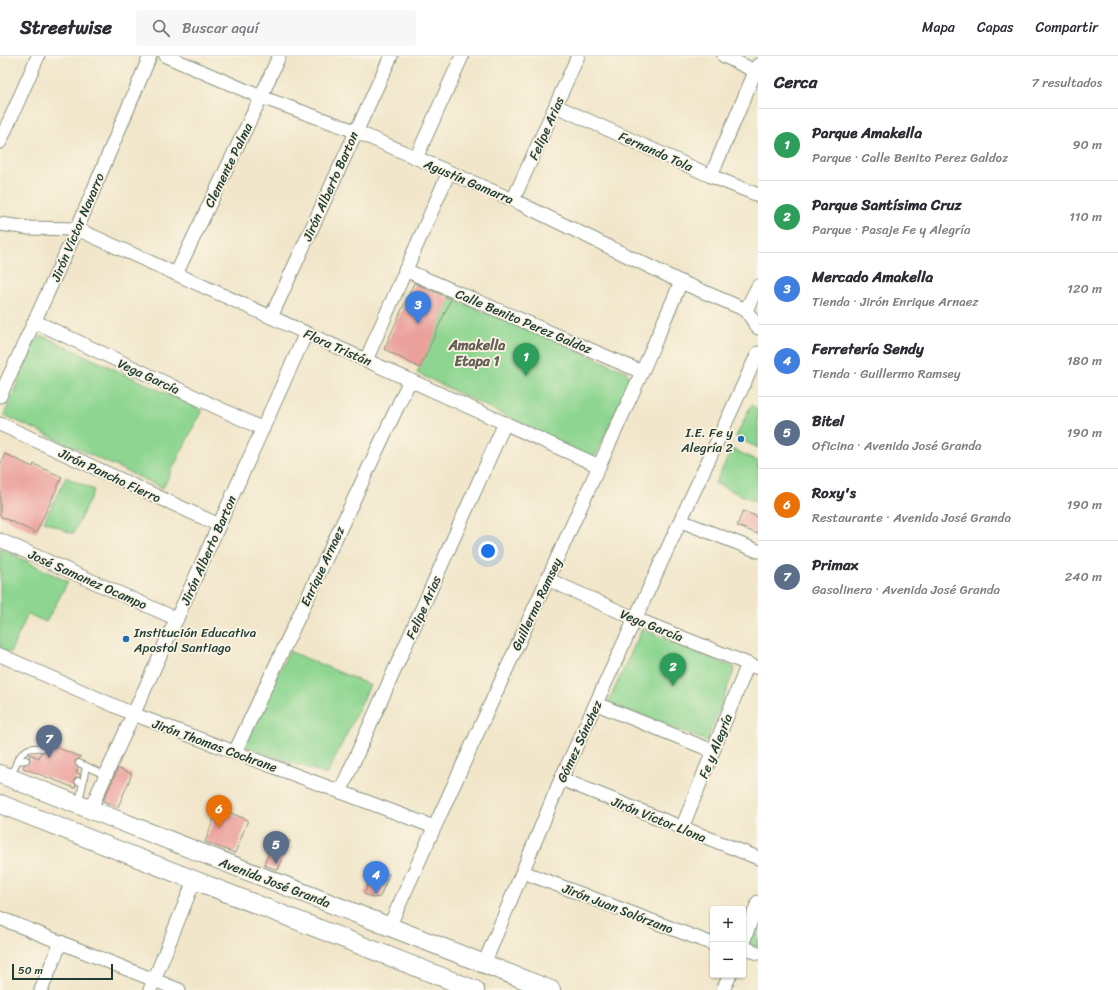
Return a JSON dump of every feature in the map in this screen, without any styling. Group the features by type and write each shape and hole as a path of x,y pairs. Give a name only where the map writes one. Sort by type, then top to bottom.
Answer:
{"main road":[{"path":"10,778 5,806 194,882 476,990"},
{"name":"Avenida José Granda","path":"10,778 551,990"}],"street":[{"path":"0,142 38,56"},
{"name":"Jirón Víctor Navarro","path":"0,396 36,322 150,56"},
{"name":"Agustín Gamarra","path":"166,56 262,97 355,131 514,200 681,282 746,310"},
{"name":"Clemente Palma","path":"176,274 262,97 279,56"},
{"name":"Jirón Alberto Barton","path":"271,317 390,56"},
{"path":"416,158 462,56"},
{"name":"Felipe Arias","path":"514,200 578,56"},
{"path":"711,176 757,68 724,56"},
{"name":"Fernando Tola","path":"556,106 711,176 758,195"},
{"path":"366,360 449,172"},
{"path":"0,224 29,228 77,229"},
{"name":"Flora Tristán","path":"77,229 599,466"},
{"name":"Calle Benito Perez Galdoz","path":"405,270 642,372"},
{"name":"Guillermo Ramsey","path":"389,926 642,372 681,282"},
{"path":"758,286 746,310 758,328"},
{"name":"Vega García","path":"36,322 263,429"},
{"name":"Jirón Alberto Barton","path":"84,808 105,775 306,333"},
{"name":"Gómez Sánchez","path":"484,964 561,780 758,353"},
{"name":"Enrique Arnaez","path":"235,752 410,380"},
{"name":"Felipe Arias","path":"340,792 505,423"},
{"name":"Jirón Pancho Fierro","path":"0,424 219,525"},
{"path":"680,521 758,551"},
{"name":"José Samanez Ocampo","path":"0,540 176,619"},
{"name":"Vega García","path":"547,579 636,619 753,666"},
{"name":"Jirón Thomas Cochrane","path":"0,655 133,714 434,827"},
{"name":"Fe y Alegría","path":"682,828 713,751 753,666"},
{"path":"604,707 713,751"},
{"name":"Jirón Víctor Llona","path":"561,780 758,858"},
{"name":"Jirón Juan Solórzano","path":"522,872 710,943"},
{"path":"152,985 194,882"},
{"path":"746,934 758,902"},
{"path":"0,918 61,942 152,985 179,990"},
{"path":"41,990 61,942"},
{"path":"746,948 758,953"},
{"path":"723,990 729,978"}],"lane":[{"path":"10,778 23,751 32,747 43,748"},
{"path":"17,761 26,760"},
{"path":"79,763 105,775"},
{"path":"84,808 80,782 86,766"}],"green space":[{"path":"451,298 626,371 630,379 596,455 589,456 417,373"},
{"path":"43,336 202,410 163,488 4,415 35,341"},
{"path":"751,405 758,409 758,448 736,437"},
{"path":"732,449 758,461 758,503 715,483"},
{"path":"66,477 94,490 73,534 44,521"},
{"path":"0,548 68,582 46,622 28,614 10,653 0,648"},
{"path":"642,629 735,668 707,741 608,703"},
{"path":"289,651 370,685 327,775 243,746"},
{"path":"758,917 758,947 747,944"}],"building":[{"path":"414,283 451,299 420,368 384,349"},
{"path":"5,454 33,467 34,464 62,477 36,533 0,516 0,465"},
{"path":"743,511 758,517 758,534 737,526"},
{"path":"45,743 81,757 75,761 78,767 76,773 80,774 80,777 74,780 76,785 75,788 23,768 24,765 30,761 29,754 39,758 41,752 47,751 47,746"},
{"path":"118,768 132,774 118,807 103,801"},
{"path":"218,808 248,820 235,853 205,842"},
{"path":"276,835 290,841 278,870 264,865"},
{"path":"375,868 389,874 380,897 373,898 364,894"}],"place":[{"name":"Mercado Amakella","path":"418,324"},
{"name":"Parque Amakella","path":"526,376"},
{"name":"I.E. Fe y Alegría 2","path":"741,439"},
{"name":"Institución Educativa Apostol Santiago","path":"126,639"},
{"name":"Parque Santísima Cruz","path":"673,686"},
{"name":"Primax","path":"49,758"},
{"name":"Roxy's","path":"219,828"},
{"name":"Bitel","path":"276,864"},
{"name":"Ferretería Sendy","path":"376,894"}],"district":[{"name":"Amakella Etapa 1","path":"477,354"}]}
